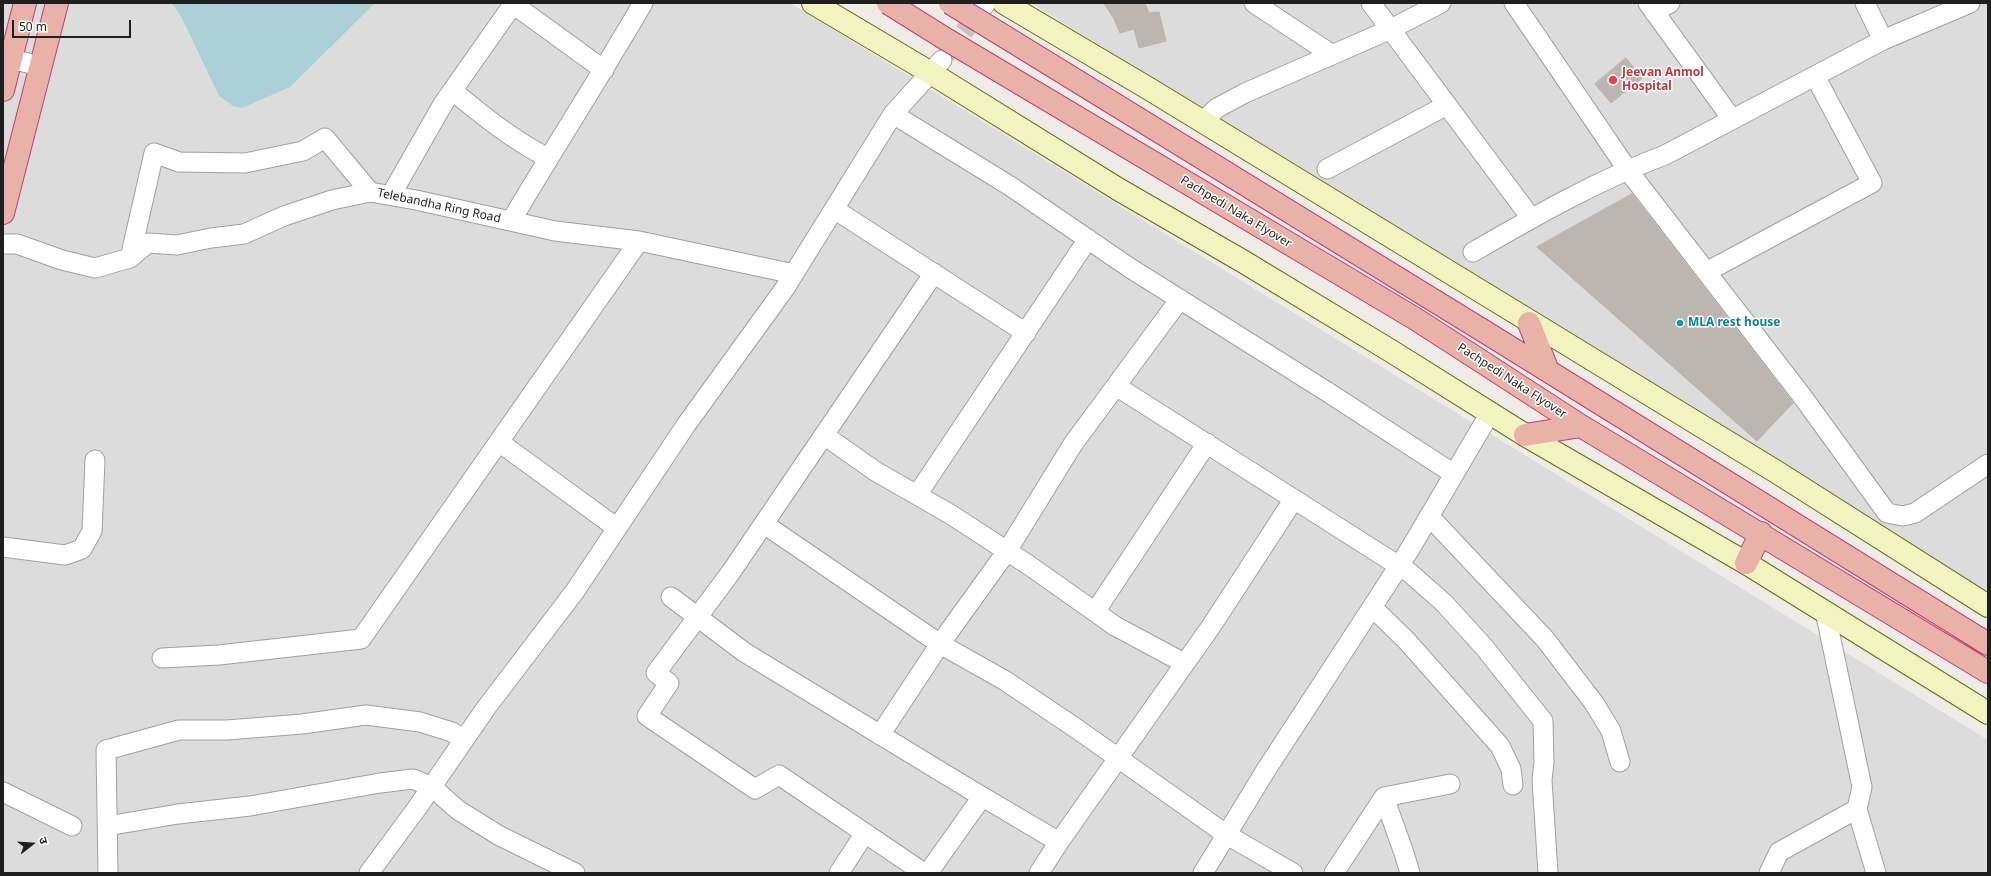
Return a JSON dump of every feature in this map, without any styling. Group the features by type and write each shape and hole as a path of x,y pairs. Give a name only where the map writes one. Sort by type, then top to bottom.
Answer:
{"highway":[{"path":"3,90 7,58 25,3"},
{"path":"3,213 57,3"},
{"name":"Pachpedi Naka Flyover","path":"888,3 1414,318 1581,426 1761,533 1988,672"},
{"path":"950,3 1482,330 1988,644"},
{"path":"1530,323 1548,371"},
{"path":"1525,435 1581,426"},
{"path":"1746,563 1761,533"}],"main road":[{"path":"813,3 937,66 1118,189 1244,262 1525,435 1746,563 1988,713"},
{"path":"992,4 1202,122 1775,471 1988,606"}],"street":[{"path":"391,195 452,91 514,3 604,70"},
{"path":"511,221 548,158 604,70 643,3"},
{"path":"1254,3 1331,54"},
{"path":"1371,3 1531,218"},
{"path":"1202,122 1217,108 1331,54 1391,29 1441,3"},
{"path":"1514,3 1627,169 1802,396 1887,513 1904,516 1915,513 1988,464"},
{"path":"1670,3 1651,8 1732,119"},
{"path":"1865,3 1883,40"},
{"path":"1473,252 1531,218 1627,169 1665,155 1883,40 1970,3"},
{"path":"7,58 40,66"},
{"path":"369,873 432,787 486,708 575,591 686,425 794,274 893,114 937,66"},
{"path":"1706,272 1872,183 1815,76"},
{"path":"452,91 486,118 531,149 548,158"},
{"path":"1328,169 1447,106"},
{"path":"893,114 1010,186 1180,299 1454,474"},
{"path":"130,258 154,153 179,162 245,164 303,150 324,138 370,192"},
{"name":"Telebandha Ring Road","path":"3,244 17,244 62,260 95,268 130,258 148,243 177,245 212,238 244,234 284,216 332,200 370,192 391,195 555,231 638,241 794,274"},
{"path":"834,209 1026,333"},
{"path":"918,495 1088,239"},
{"path":"162,658 219,655 360,639 638,241"},
{"path":"924,873 779,775 755,788 647,716 669,683 656,673 731,572 934,273"},
{"path":"880,735 940,644 1007,551 1073,444 1180,299"},
{"path":"1116,386 1398,567 1410,573 1444,603 1484,647 1543,721 1544,762 1542,780 1548,873"},
{"path":"1203,873 1266,770 1398,567 1490,413"},
{"path":"824,436 875,471 950,514 1007,551 1115,626 1184,663"},
{"path":"499,442 617,528"},
{"path":"1095,612 1207,443"},
{"path":"3,547 65,555 82,549 92,531 95,460"},
{"path":"1039,873 1059,842 1119,759 1184,663 1212,625 1294,499"},
{"path":"1429,516 1545,639 1594,703 1611,730 1620,762"},
{"path":"764,524 940,644 1004,680 1227,835 1293,873"},
{"path":"671,597 744,652 982,797 1059,842"},
{"path":"1372,607 1406,640 1500,746 1511,769 1513,785"},
{"path":"1825,611 1862,787 1857,809 1876,873"},
{"path":"108,873 106,750 179,730 227,730 302,724 366,715 420,722 452,732 464,740"},
{"path":"107,826 178,814 250,806 380,783 413,779 432,787 458,810 498,835 575,873"},
{"path":"1334,873 1384,797 1450,784"},
{"path":"3,792 72,826"},
{"path":"928,873 982,797"},
{"path":"1384,797 1410,873"},
{"path":"1769,873 1779,852 1857,809"},
{"path":"839,873 865,833"}],"shaded area":[{"path":"3,3 790,3 1988,740 1988,873 3,873"},
{"path":"1031,3 1988,3 1988,594"}],"water":[{"path":"171,3 375,3 290,87 242,108 233,106 219,96 181,16"}],"building":[{"path":"1104,3 1145,3 1149,13 1159,12 1166,41 1139,48 1134,29 1120,33 1114,19"},
{"path":"1626,58 1642,78 1611,103 1595,84"},
{"name":"MLA rest house","path":"1632,194 1793,403 1757,441 1537,247"}],"tunnel":[{"path":"946,55 983,7"}],"place":[{"name":"Jeevan Anmol Hospital","path":"1613,80"},
{"name":"MLA rest house","path":"1680,323"}]}
